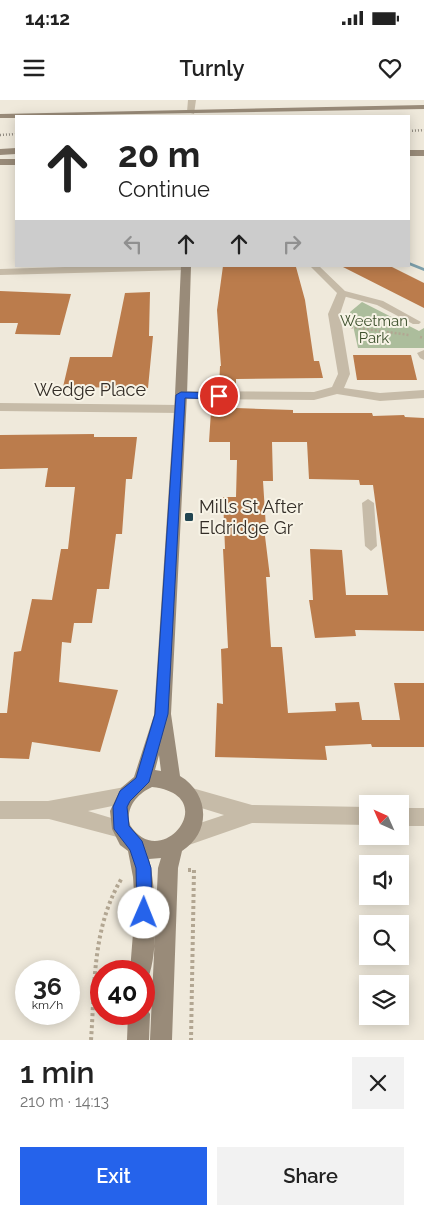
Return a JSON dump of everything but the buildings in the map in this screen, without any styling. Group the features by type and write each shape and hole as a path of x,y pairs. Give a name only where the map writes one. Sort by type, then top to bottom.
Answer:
{"street":[{"path":"191,112 192,100"},
{"path":"48,115 424,108"},
{"path":"0,116 15,116"},
{"path":"410,144 424,143"},
{"path":"0,152 15,152"},
{"path":"410,153 424,153"},
{"path":"0,162 15,162"},
{"path":"0,272 186,267 162,714 171,780"},
{"path":"342,293 334,314 344,374 337,390 372,396 415,397 424,394"},
{"name":"Wedge Place","path":"0,407 314,396 337,390"},
{"path":"142,782 162,714"},
{"path":"142,960 145,894 143,868 136,846 122,829 120,807 125,796 142,782 151,778 171,780 187,790 192,797 196,818 180,842 168,868 161,1040"},
{"path":"0,810 48,810 125,796"},
{"path":"192,797 252,814 359,816"},
{"path":"48,810 122,829"},
{"path":"136,846 148,850 162,850 252,814"},
{"path":"409,817 424,817"},
{"path":"138,1040 139,1025"}],"lane":[{"path":"315,267 342,293 380,303 416,322"},
{"path":"368,504 371,546"}],"path":[{"path":"336,327 362,327 424,338"},
{"path":"420,337 424,355"},
{"path":"185,870 194,870 191,1040"},
{"path":"91,1040 101,927 114,888 124,876"}],"green space":[{"name":"Weetman Park","path":"362,302 419,331 424,328 424,348 358,348 350,312"}],"waterway":[{"path":"410,263 424,270"}],"railway":[{"path":"410,131 424,130"},
{"path":"0,135 15,134"}],"place":[{"name":"Mills St After Eldridge Gr","path":"189,517"}],"route":[{"path":"144,913 143,868 136,846 128,839 122,829 119,818 120,807 125,796 132,788 142,782 162,714 181,395 219,396"}]}
